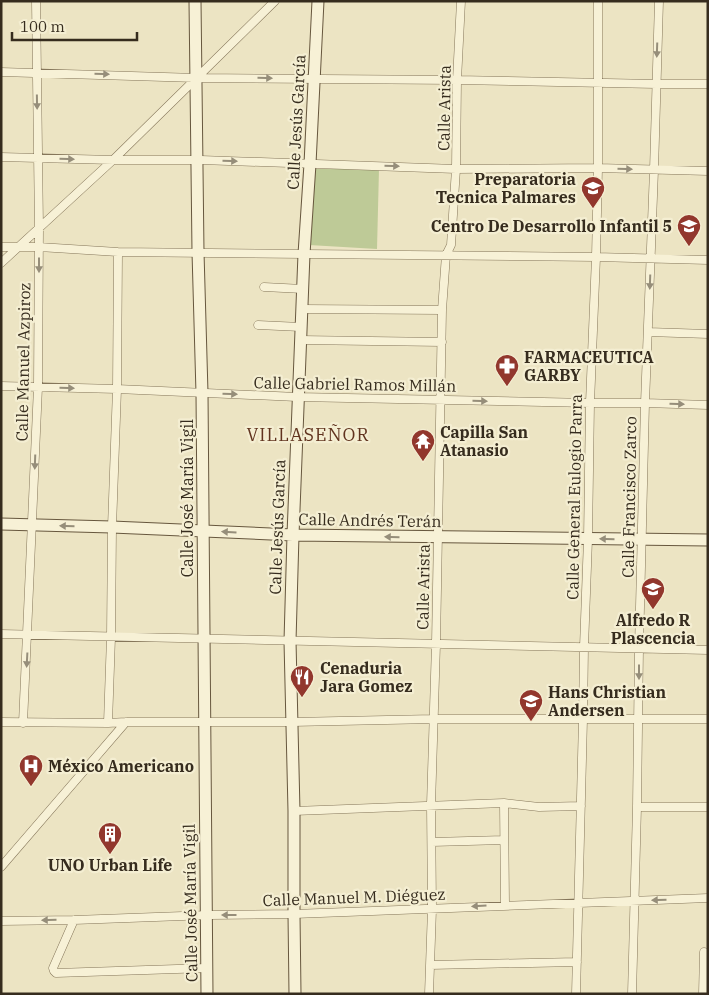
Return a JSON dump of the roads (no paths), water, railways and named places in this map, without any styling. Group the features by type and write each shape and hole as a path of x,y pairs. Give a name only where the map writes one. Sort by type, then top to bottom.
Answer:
{"street":[{"name":"Calle Manuel Azpiroz","path":"24,722 38,387 39,228 36,1"},
{"name":"Calle José María Vigil","path":"196,1 198,252 202,393 207,994"},
{"path":"1,263 113,160 275,1"},
{"name":"Calle Jesús García","path":"296,994 290,641 292,535 304,254 318,1"},
{"name":"Calle Arista","path":"429,994 432,909 431,805 442,310 446,256 451,245 456,168 461,1"},
{"name":"Calle General Eulogio Parra","path":"576,994 590,403 598,168 598,1"},
{"name":"Calle Francisco Zarco","path":"632,994 645,403 658,1"},
{"path":"1,72 197,78 708,84"},
{"path":"1,157 198,160 456,168 598,168 708,171"},
{"path":"1,247 118,252 708,260"},
{"path":"108,723 117,389 118,252"},
{"path":"264,288 303,288"},
{"path":"302,309 442,310"},
{"path":"258,325 301,327"},
{"path":"648,332 708,334"},
{"path":"300,340 442,342"},
{"name":"Calle Gabriel Ramos Millán","path":"1,386 298,397 708,405"},
{"name":"Calle Andrés Terán","path":"1,524 292,535 708,540"},
{"path":"1,634 708,650"},
{"path":"1,722 292,722 434,719 708,718"},
{"path":"1,867 126,722"},
{"path":"504,803 505,905"},
{"path":"294,811 504,803 539,806 581,806"},
{"path":"637,808 708,807"},
{"path":"432,842 504,840"},
{"name":"Calle Manuel M. Diéguez","path":"1,921 294,914 708,898"},
{"path":"74,920 53,968 56,973 207,968"},
{"path":"703,994 704,952"},
{"path":"430,965 577,962"}],"place":[{"name":"Preparatoria Tecnica Palmares","path":"593,209"},
{"name":"Centro De Desarrollo Infantil 5","path":"689,247"},
{"name":"FARMACEUTICA GARBY","path":"507,387"},
{"name":"Capilla San Atanasio","path":"423,462"},
{"name":"Alfredo R Plascencia","path":"653,610"},
{"name":"Cenaduria Jara Gomez","path":"302,698"},
{"name":"Hans Christian Andersen","path":"531,722"},
{"name":"México Americano","path":"31,787"},
{"name":"UNO Urban Life","path":"110,855"}],"district":[{"name":"VILLASEÑOR","path":"308,435"}]}
